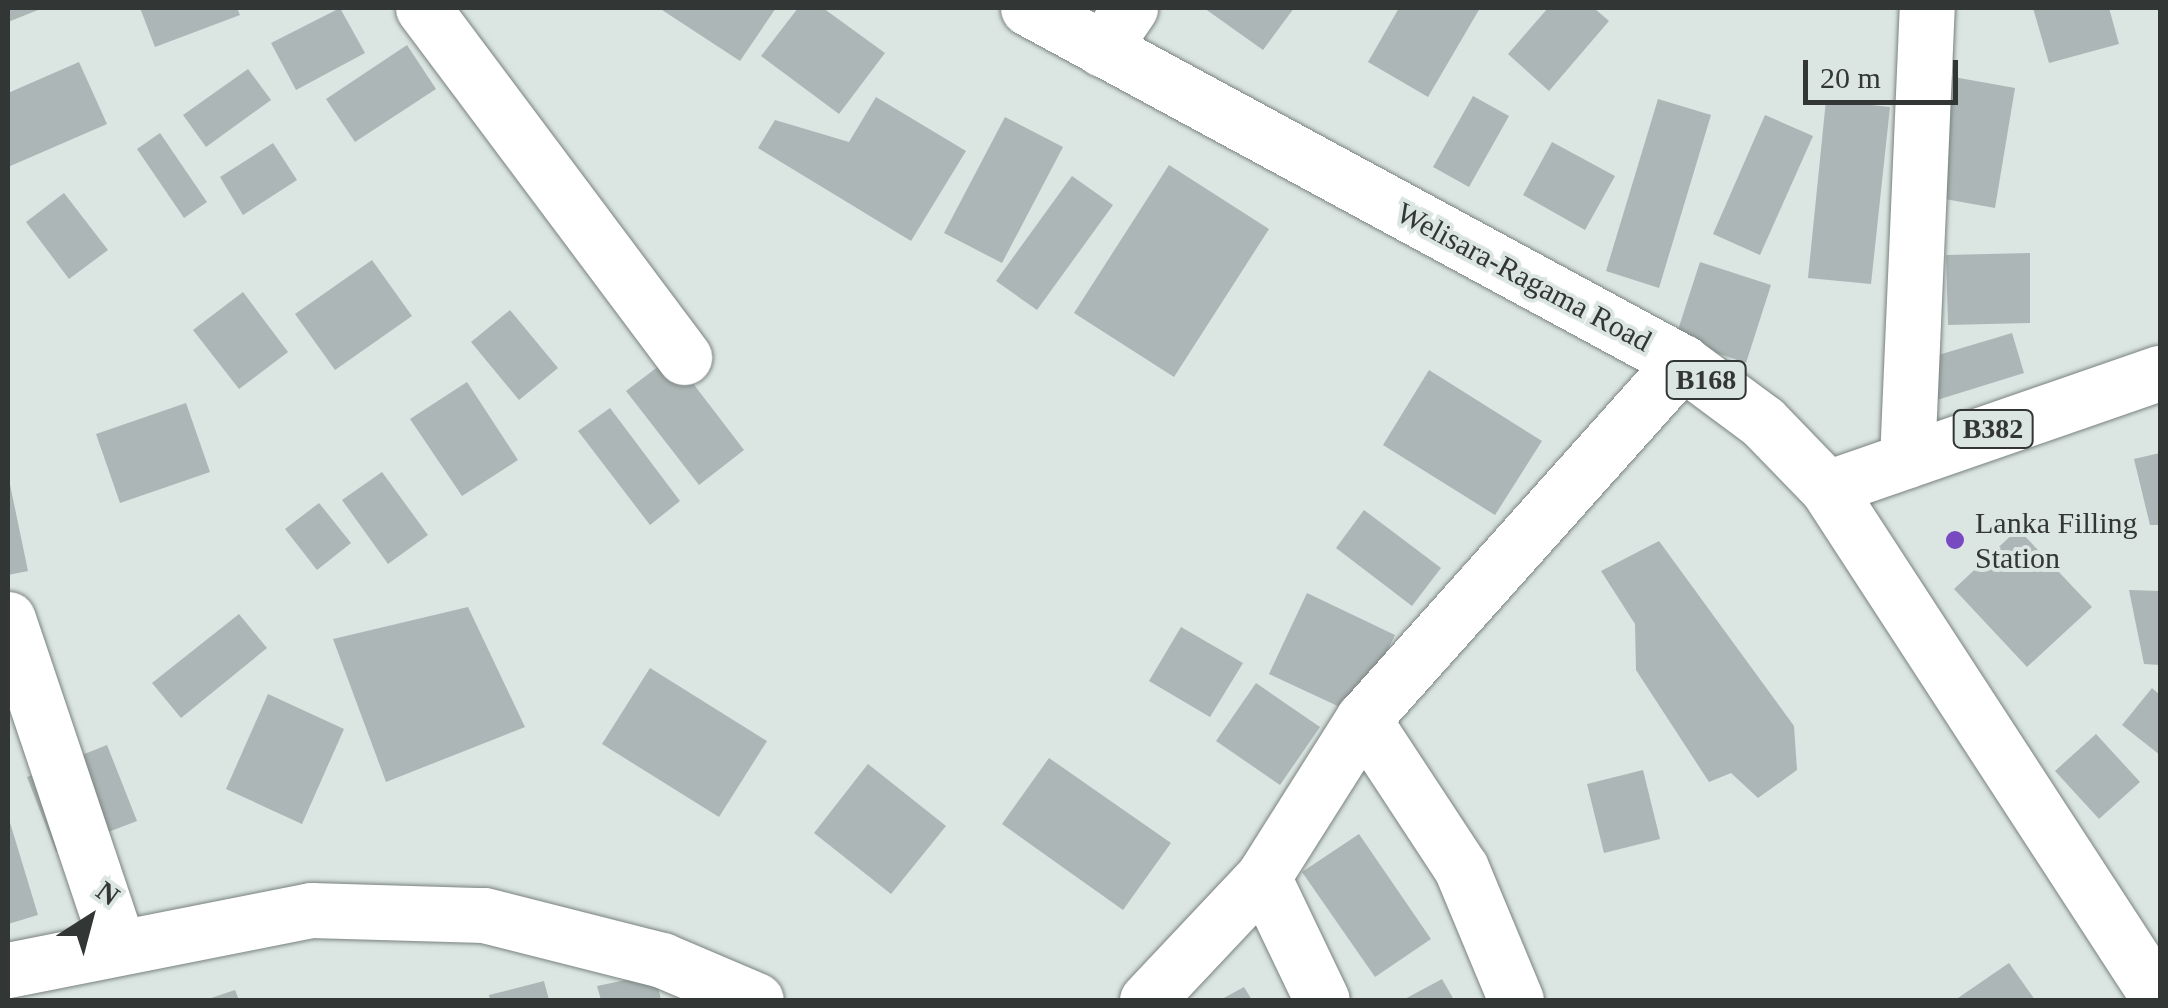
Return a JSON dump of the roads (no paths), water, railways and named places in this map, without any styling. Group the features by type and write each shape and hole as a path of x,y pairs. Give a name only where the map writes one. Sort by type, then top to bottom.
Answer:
{"street":[{"path":"423,8 684,357"},
{"name":"Welisara-Ragama Road","path":"1028,8 1116,28 1682,362 1763,422 1827,488 2160,1000"},
{"path":"1906,460 1927,8"},
{"path":"1147,1000 1263,877 1363,719 1682,362"},
{"name":"B382","path":"1827,488 2160,374"},
{"path":"8,619 118,946"},
{"path":"1363,719 1461,868 1516,1000"},
{"path":"1263,877 1322,1000"},
{"path":"8,970 310,910 484,915 662,960 756,1000"}],"place":[{"name":"Lanka Filling Station","path":"1955,540"}]}
